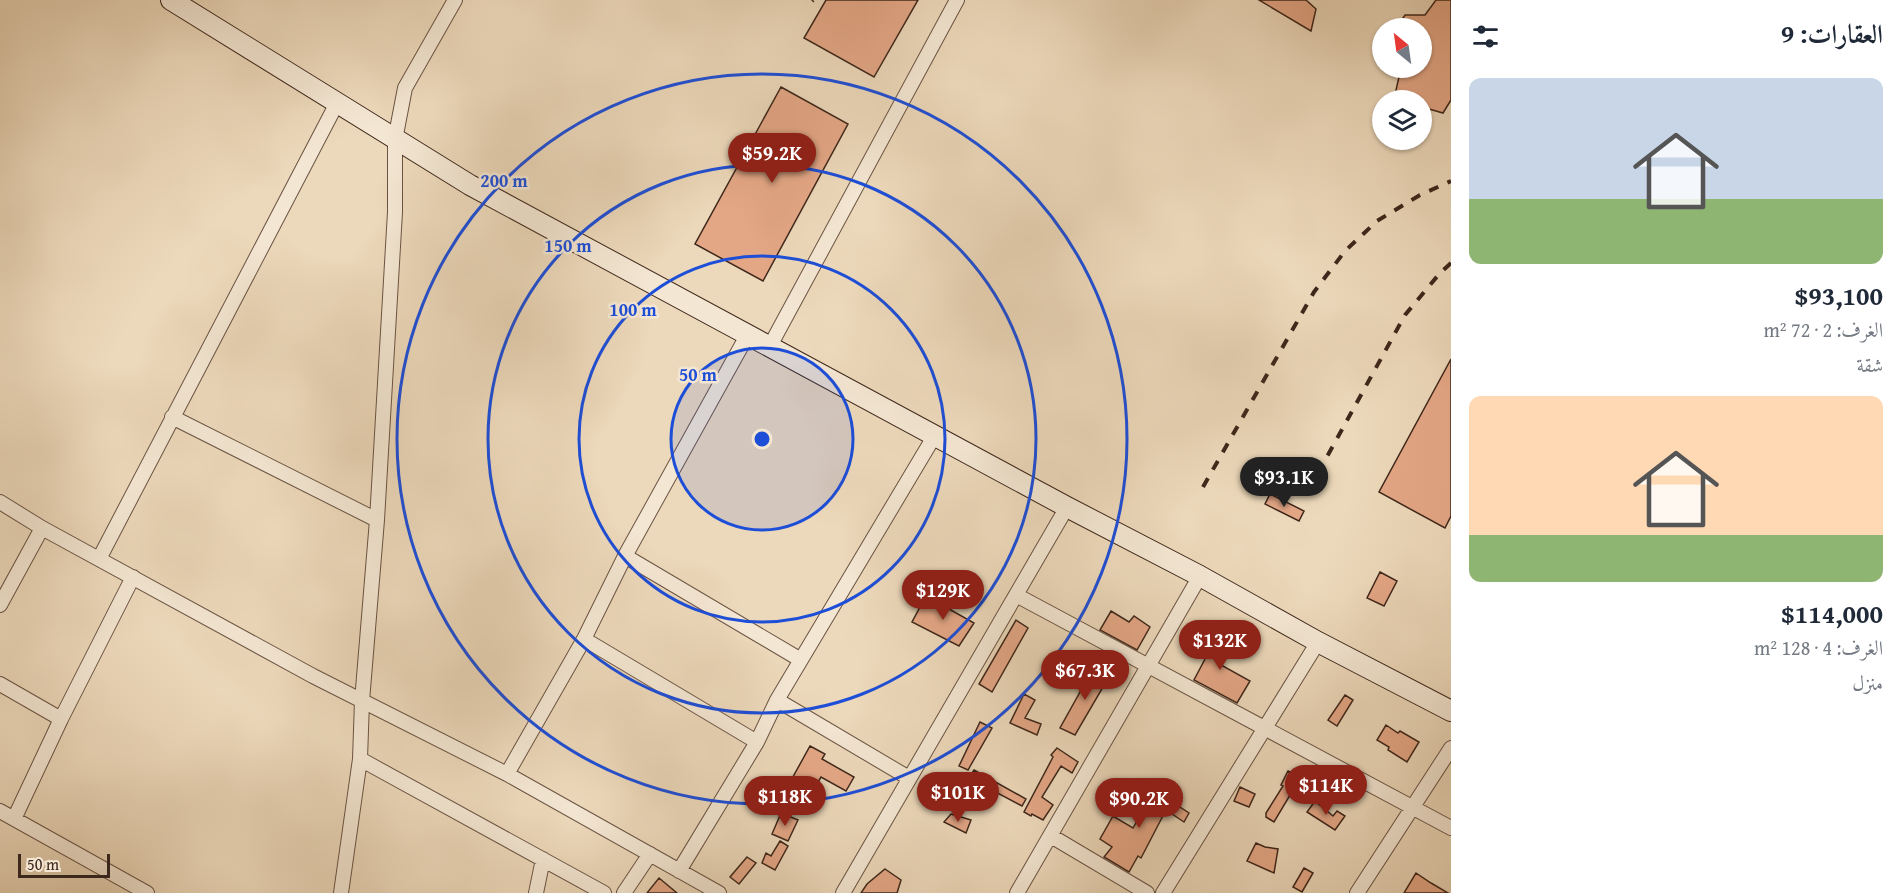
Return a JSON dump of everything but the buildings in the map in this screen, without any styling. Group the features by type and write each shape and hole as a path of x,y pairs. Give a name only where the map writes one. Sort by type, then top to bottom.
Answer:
{"street":[{"path":"171,0 470,185 1067,507 1200,576 1317,642 1451,711"},
{"path":"341,893 360,759 395,212 395,140 405,88 455,0"},
{"path":"770,346 957,0"},
{"path":"99,559 337,104"},
{"path":"507,774 584,639 625,556 748,334"},
{"path":"172,417 376,520"},
{"path":"679,871 757,742 777,700 935,435"},
{"path":"0,502 42,528 362,701 507,774 719,893"},
{"path":"843,893 1067,507"},
{"path":"0,605 42,528"},
{"path":"625,556 801,660"},
{"path":"1017,893 1200,576"},
{"path":"14,819 61,719 133,578"},
{"path":"1016,595 1451,828"},
{"path":"584,639 757,742"},
{"path":"1163,893 1317,642"},
{"path":"0,684 61,719"},
{"path":"777,700 909,778"},
{"path":"1357,893 1451,748"},
{"path":"360,759 604,893"},
{"path":"0,811 147,893"},
{"path":"1051,836 1147,893"},
{"path":"624,893 650,854"},
{"path":"536,893 543,859"}],"railway":[{"path":"1203,487 1314,292 1345,251 1377,221 1420,195 1451,181"},
{"path":"1318,473 1405,315 1451,263"}]}
